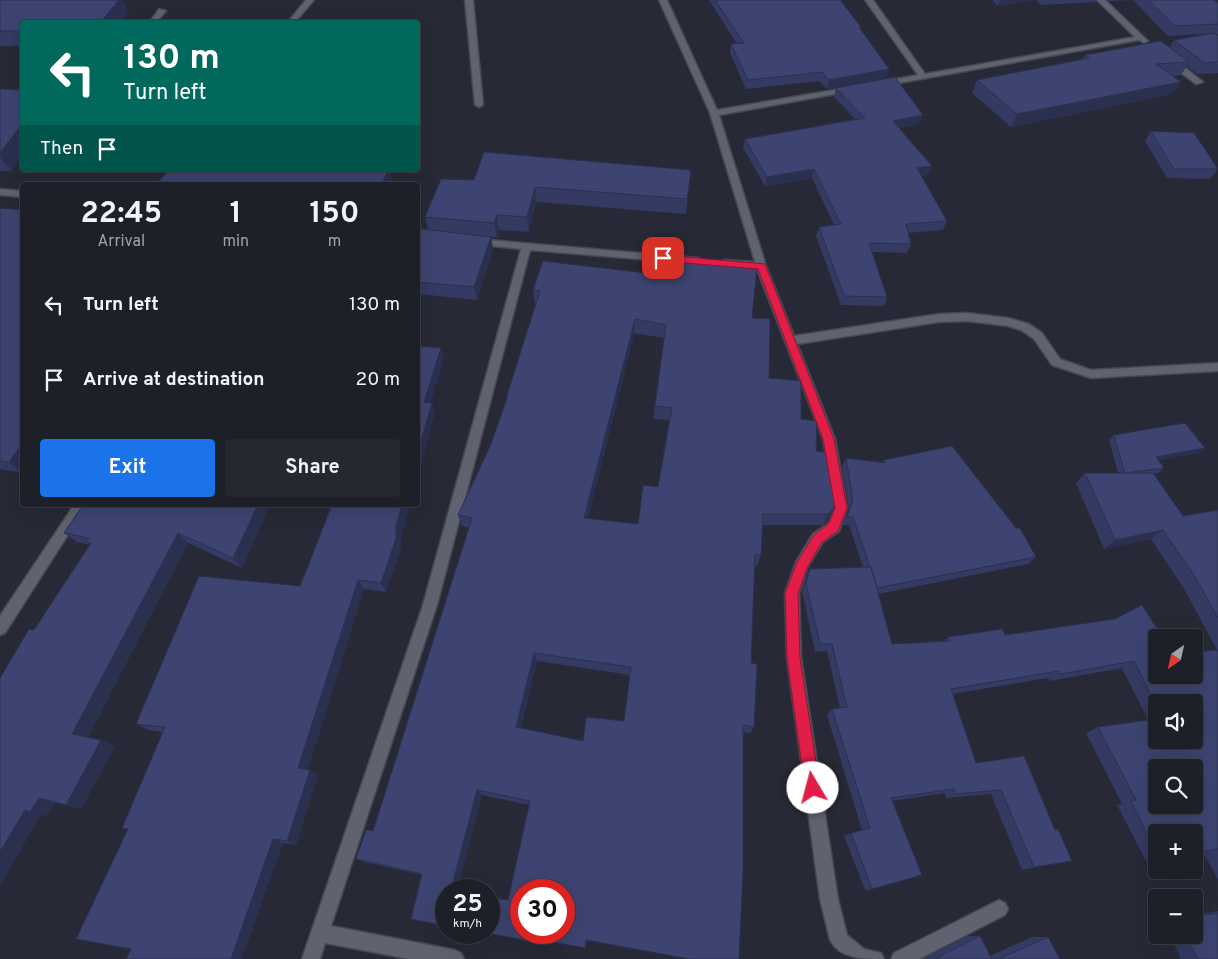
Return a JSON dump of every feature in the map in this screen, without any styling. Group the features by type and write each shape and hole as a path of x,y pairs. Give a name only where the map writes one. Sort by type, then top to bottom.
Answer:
{"street":[{"path":"293,20 310,0"},
{"path":"469,0 479,105"},
{"path":"663,0 714,113 761,266 829,439 841,508 834,527 818,538 801,566 792,593 794,658 829,899 839,940 860,957 876,959"},
{"path":"869,0 924,77"},
{"path":"1101,0 1148,44"},
{"path":"154,20 162,10"},
{"path":"868,86 1140,38"},
{"path":"1162,54 1199,82"},
{"path":"714,113 859,87"},
{"path":"1,193 20,194"},
{"path":"467,241 526,248 761,266"},
{"path":"311,959 430,605 526,248"},
{"path":"791,341 939,318 967,317 1008,322 1025,327 1038,336 1056,362 1091,374 1218,367"},
{"path":"0,628 80,507"},
{"path":"900,959 999,909"},
{"path":"320,933 455,959"}],"building":[{"path":"0,0 119,0 103,20 20,20 20,31 0,31"},
{"path":"715,0 840,0 889,69 829,80 822,72 748,80 731,44 744,43"},
{"path":"1148,0 1214,0 1218,3 1218,24 1175,26"},
{"path":"1215,33 1218,36 1218,62 1205,63 1174,40"},
{"path":"1161,41 1189,62 1156,64 1181,82 1017,114 977,80 1089,58 1085,55"},
{"path":"895,77 923,115 893,121 932,166 917,168 947,221 906,224 911,244 869,243 887,297 844,296 819,227 841,224 814,169 767,177 745,139 865,118 836,88"},
{"path":"0,89 20,90 20,127 0,153"},
{"path":"1151,131 1194,133 1218,169 1174,169"},
{"path":"484,152 691,170 687,199 535,187 527,217 497,215 494,223 425,217 441,179 474,180"},
{"path":"167,172 388,172 383,182 159,182"},
{"path":"0,208 20,210 20,447 9,462 0,461"},
{"path":"421,229 491,237 474,287 420,282"},
{"path":"684,258 757,266 752,318 770,319 769,378 801,381 801,419 817,421 816,451 831,453 839,496 833,510 828,514 763,514 761,555 755,554 751,663 757,664 754,727 743,725 743,871 739,959 689,959 586,940 585,948 563,944 575,944 575,879 513,879 530,801 477,790 454,879 435,879 435,924 411,919 422,874 356,859 366,830 373,831 472,518 458,515 491,444 508,395 540,291 533,290 543,261 680,277","holes":["635,319 666,325 655,406 672,408 658,487 643,485 638,524 584,518","534,653 631,667 624,721 586,717 583,741 516,727"]},
{"path":"420,346 441,348 424,402 432,403 420,445"},
{"path":"1185,423 1205,448 1156,457 1164,468 1125,473 1114,435"},
{"path":"952,446 1016,528 1020,528 1036,557 877,588 853,517 847,517 853,500 846,458 885,463 884,460"},
{"path":"1085,473 1153,473 1183,516 1218,510 1218,618 1196,578 1163,530 1115,540"},
{"path":"82,507 257,507 233,558 178,533 72,734 101,740 66,805 39,798 30,812 25,810 0,852 0,678 29,629 34,630 91,543 86,542 89,538 64,533"},
{"path":"331,507 401,507 396,526 396,538 381,583 358,580 298,768 310,770 287,841 273,839 231,959 126,959 131,949 76,939 128,829 122,828 165,727 136,724 199,576 300,586"},
{"path":"871,567 892,644 950,641 948,637 1002,629 1005,635 1115,619 1142,605 1157,629 1148,629 1148,684 1203,684 1203,651 1218,650 1218,849 1203,852 1203,824 1148,824 1148,835 1131,801 1136,800 1098,727 1148,720 1148,749 1203,749 1203,694 1151,694 1134,661 1061,674 1059,671 951,689 976,763 1024,756 1055,830 1058,829 1072,861 1034,867 1001,790 955,794 954,789 891,798 922,875 872,889 851,833 870,828 832,709 847,707 832,644 820,644 806,583 810,569"},
{"path":"510,891 510,937 500,935 500,899 508,900"},
{"path":"1218,913 1218,959 1198,959 1190,944 1203,944 1203,915"},
{"path":"980,936 992,959 935,959"},
{"path":"1048,937 1060,959 999,959"}],"route":[{"path":"663,258 761,266 829,439 841,508 834,527 818,538 801,566 792,593 794,658 813,788"}]}
